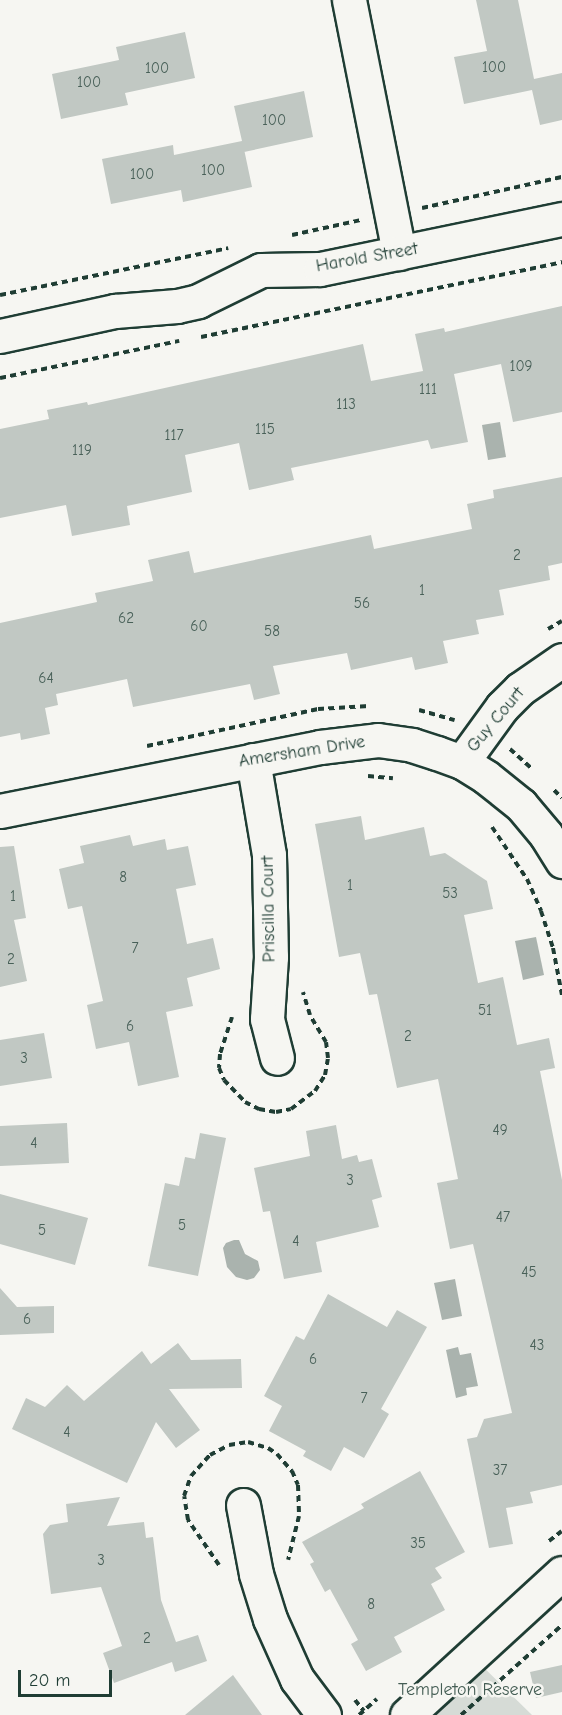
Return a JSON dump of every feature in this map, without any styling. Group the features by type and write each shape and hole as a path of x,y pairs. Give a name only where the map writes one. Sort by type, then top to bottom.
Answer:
{"street":[{"path":"349,0 399,253"},
{"name":"Harold Street","path":"0,336 115,311 177,306 198,301 261,270 320,269 562,219"},
{"name":"Guy Court","path":"462,762 502,707 520,689 562,660"},
{"name":"Amersham Drive","path":"0,811 320,747 378,740 412,745 462,762 504,789 546,835 562,861"},
{"name":"Priscilla Court","path":"253,760 269,855 271,957 267,1020 278,1058"},
{"path":"243,1505 256,1574 270,1619 297,1679 324,1715"},
{"path":"407,1715 562,1573"}],"path":[{"path":"412,211 562,177"},
{"path":"288,235 368,219"},
{"path":"0,295 230,247"},
{"path":"198,337 562,262"},
{"path":"0,378 186,340"},
{"path":"365,776 399,778"},
{"path":"485,820 510,850 527,879 553,948 562,995"},
{"path":"461,1715 562,1625"}],"green space":[{"name":"Templeton Reserve","path":"472,1656 532,1715 407,1715"}],"shaded area":[{"path":"500,422 506,457 488,460 482,425"},
{"path":"536,937 544,975 523,980 515,941"},
{"path":"239,1240 245,1254 258,1261 260,1270 254,1278 247,1280 236,1277 227,1267 223,1248 226,1243"},
{"path":"455,1279 462,1316 442,1320 434,1283"},
{"path":"458,1347 460,1355 471,1353 478,1386 466,1388 467,1395 456,1398 446,1350"}],"building":[{"path":"476,0 518,0 534,79 562,73 562,120 540,125 532,90 464,104 454,57 487,51"},
{"path":"185,32 195,78 125,93 128,105 61,119 52,74 119,60 116,47"},
{"path":"304,91 313,137 245,152 252,187 183,202 181,190 111,204 102,159 173,145 174,155 242,141 234,106"},
{"path":"562,306 562,412 513,422 501,364 454,374 468,442 431,449 428,440 291,468 294,480 249,490 239,443 185,455 192,492 127,506 130,525 72,536 66,505 0,518 0,429 49,419 47,410 87,402 88,405 363,344 371,381 423,371 415,334 444,328 445,332"},
{"path":"562,477 562,563 548,566 550,580 499,590 504,615 476,620 479,634 443,641 448,663 415,670 412,657 351,670 347,653 273,666 280,694 254,700 250,684 133,707 127,679 56,694 58,705 45,708 50,734 21,740 20,733 0,737 0,623 97,602 95,593 153,581 148,560 189,551 194,573 371,535 374,549 472,529 467,504 494,498 493,490"},
{"path":"361,816 365,840 424,827 430,856 445,853 487,881 493,909 464,915 478,983 503,977 517,1045 549,1038 555,1068 540,1071 562,1180 562,1485 530,1492 533,1503 506,1508 513,1544 489,1548 467,1439 477,1437 484,1419 512,1413 473,1244 450,1249 437,1183 458,1179 438,1079 397,1088 377,994 369,995 360,953 339,957 315,824"},
{"path":"130,835 133,846 165,839 167,850 188,846 196,885 176,889 187,944 213,938 220,969 187,978 193,1006 166,1012 179,1077 138,1086 129,1042 96,1049 87,1005 103,1001 82,906 68,909 59,869 84,863 80,846"},
{"path":"14,846 26,918 14,920 27,981 0,987 0,847"},
{"path":"44,1033 52,1078 0,1086 0,1040"},
{"path":"67,1123 69,1163 0,1166 0,1126"},
{"path":"336,1125 342,1159 357,1155 359,1162 372,1159 382,1197 372,1200 379,1227 316,1242 322,1272 284,1279 270,1211 263,1212 254,1168 310,1156 306,1131"},
{"path":"200,1133 226,1138 198,1276 148,1266 165,1183 179,1186 185,1157 195,1159"},
{"path":"0,1194 88,1218 75,1265 0,1244"},
{"path":"0,1288 17,1307 54,1306 54,1333 0,1335"},
{"path":"328,1294 387,1327 397,1310 427,1327 381,1409 389,1414 364,1458 344,1447 331,1471 303,1456 306,1451 269,1431 282,1406 264,1396 296,1336 304,1340"},
{"path":"178,1343 191,1360 241,1359 242,1388 169,1389 200,1430 176,1448 156,1422 127,1483 12,1429 26,1398 45,1407 67,1385 84,1401 142,1351 151,1364"},
{"path":"420,1471 465,1552 435,1568 442,1578 431,1584 445,1610 394,1637 402,1652 366,1671 351,1644 358,1640 330,1589 325,1592 310,1564 314,1562 302,1542 364,1508 361,1504"},
{"path":"120,1497 107,1526 144,1522 146,1538 153,1537 161,1600 176,1642 198,1635 207,1661 175,1672 172,1662 114,1683 103,1653 122,1646 101,1587 51,1594 43,1534 50,1525 68,1522 66,1504"},
{"path":"562,1665 562,1692 536,1698 530,1672"},
{"path":"233,1675 262,1715 185,1715"}]}
